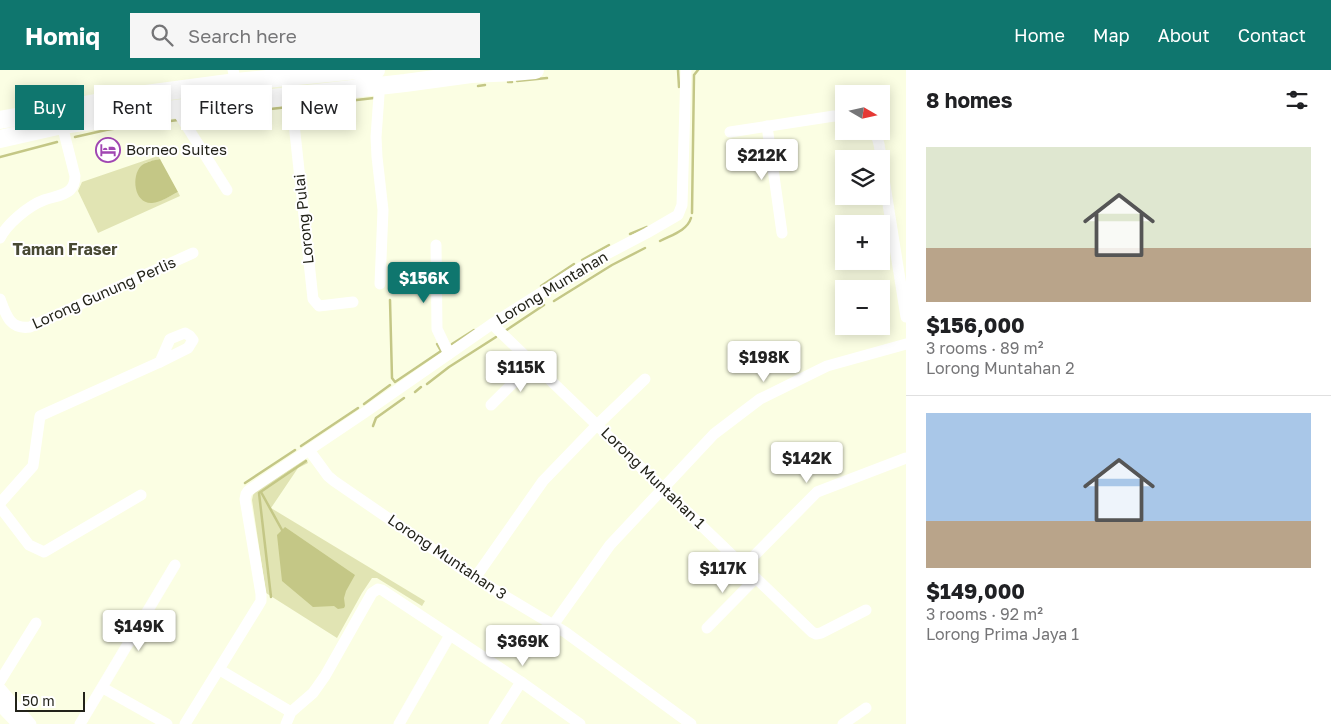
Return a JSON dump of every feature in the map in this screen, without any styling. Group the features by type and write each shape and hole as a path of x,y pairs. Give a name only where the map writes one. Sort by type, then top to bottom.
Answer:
{"main road":[{"path":"0,120 235,76 332,72 405,83 471,74 535,70"},
{"path":"333,85 368,76"},
{"path":"84,122 282,97"},
{"path":"0,139 40,130"}],"street":[{"name":"Lorong Muntahan","path":"220,670 261,600 245,499 246,494 253,487 492,324 582,267 678,215 682,205 686,70"},
{"path":"368,76 378,90 379,95 376,137 383,210 380,284"},
{"path":"176,109 227,190"},
{"path":"730,132 835,116"},
{"path":"767,126 782,233"},
{"path":"0,238 10,224 22,214 41,201 70,190 75,176 63,130"},
{"name":"Lorong Pulai","path":"295,130 313,299 319,306 353,302"},
{"path":"888,205 906,317"},
{"path":"436,245 437,329 449,354"},
{"name":"Lorong Gunung Perlis","path":"0,299 12,323 17,327 30,327 193,253"},
{"name":"Lorong Muntahan 1","path":"492,324 812,632 820,633 866,610"},
{"path":"553,625 610,545 714,434 760,399 827,366 906,344"},
{"path":"141,495 44,552 28,545 0,505 34,466 40,416 160,362"},
{"path":"492,405 533,363"},
{"path":"475,578 543,481 645,379"},
{"name":"Lorong Muntahan 3","path":"309,450 328,476 334,481 475,578 565,632 691,724"},
{"path":"744,566 817,492 906,458"},
{"path":"80,724 175,565"},
{"path":"707,628 756,578"},
{"path":"286,724 291,712 313,692 325,676 372,593 376,590 382,590 521,682 580,724"},
{"path":"0,682 36,623"},
{"path":"399,724 450,635"},
{"path":"185,724 220,670 291,712"},
{"path":"494,724 521,682"},
{"path":"0,688 31,724"},
{"path":"103,688 167,724"},
{"path":"0,703 20,724"},
{"path":"843,724 866,708"}],"shaded area":[{"path":"158,156 160,159 145,163 162,200 178,192 180,196 98,233 78,191 82,182"},
{"path":"160,159 178,192 159,201 146,202 141,199 136,189 136,176 141,166"},
{"path":"306,459 308,463 298,468 271,508 425,601 422,606 377,578 372,578 337,638 266,593 252,500 253,495 256,491"},
{"path":"285,527 355,575 346,591 344,608 338,609 334,606 313,607 282,581 277,535"}],"waterway":[{"path":"678,70 679,87"},
{"path":"692,213 694,75 698,70"},
{"path":"517,81 547,78"},
{"path":"478,86 485,85"},
{"path":"356,100 374,98"},
{"path":"272,109 282,108"},
{"path":"171,121 178,120"},
{"path":"75,137 106,130"},
{"path":"0,157 57,142"},
{"path":"660,241 674,235 686,226 691,218"},
{"path":"630,234 647,227"},
{"path":"582,260 609,245"},
{"path":"554,301 612,265 645,248"},
{"path":"541,286 574,264"},
{"path":"390,300 392,378 395,382 441,351 437,344"},
{"path":"505,331 544,305"},
{"path":"452,344 474,330"},
{"path":"427,384 449,367 496,337"},
{"path":"364,404 390,385"},
{"path":"415,392 421,387"},
{"path":"373,426 376,418 404,398"},
{"path":"301,446 358,408"},
{"path":"245,483 295,450"},
{"path":"271,597 259,493 306,461"},
{"path":"261,492 282,530"}],"place":[{"name":"Borneo Suites","path":"108,150"}],"district":[{"name":"Taman Fraser","path":"65,249"}]}
